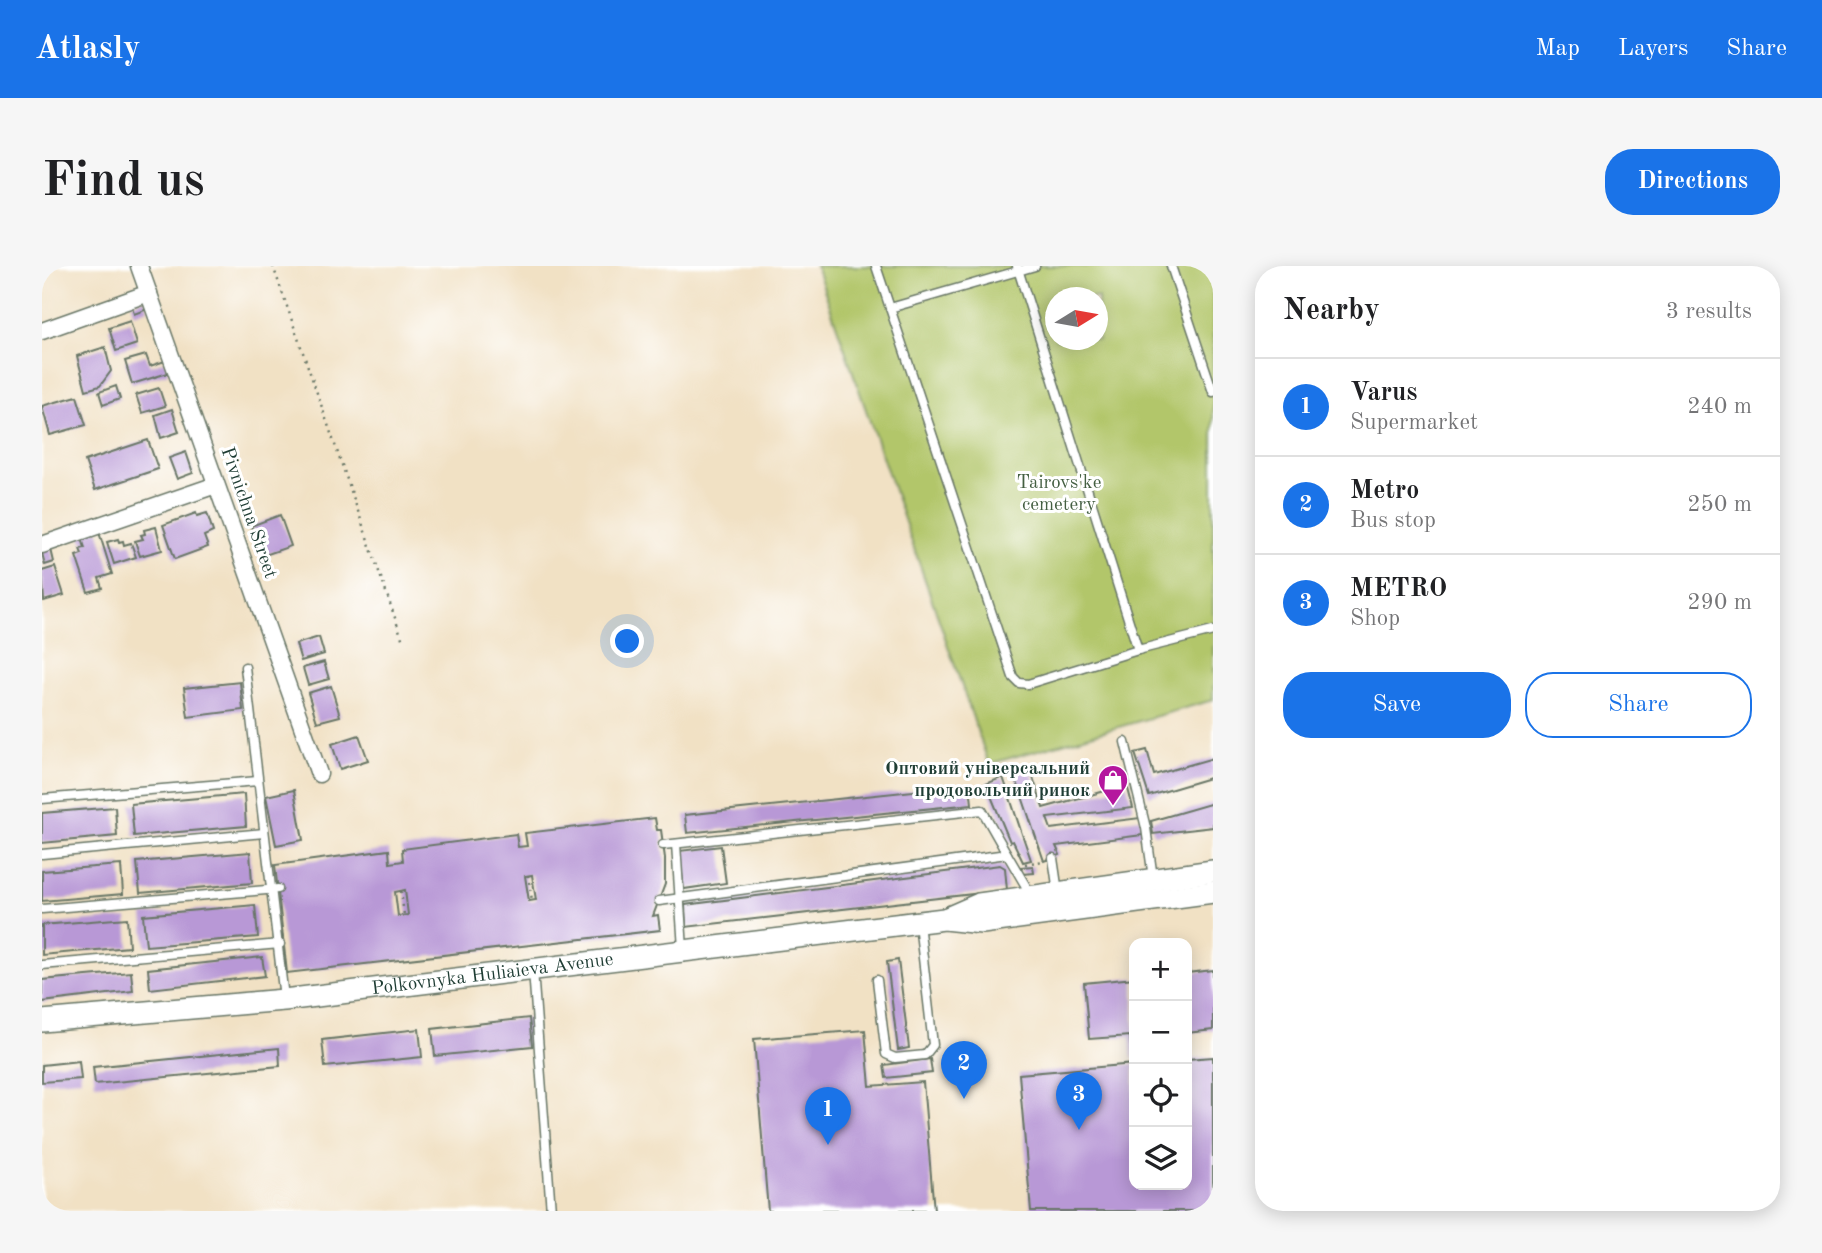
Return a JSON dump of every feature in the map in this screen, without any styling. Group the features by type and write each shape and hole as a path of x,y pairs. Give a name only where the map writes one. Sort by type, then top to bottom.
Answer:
{"main road":[{"name":"Polkovnyka Huliaieva Avenue","path":"42,1021 284,1000 919,923 944,919 979,904 1213,871"},
{"name":"Polkovnyka Huliaieva Avenue","path":"944,919 982,923 1213,892"}],"street":[{"name":"Pivnichna Street","path":"139,266 319,774"},
{"path":"42,331 149,293"},
{"path":"42,545 216,485"}],"lane":[{"path":"876,266 1013,677 1019,683 1028,684 1138,650 1213,631"},
{"path":"890,308 1018,268 1035,266"},
{"path":"1171,266 1213,392"},
{"path":"1018,268 1138,650"},
{"path":"245,667 264,834 274,889 284,1000"},
{"path":"1125,742 1149,827 1153,878"},
{"path":"42,799 258,781"},
{"path":"663,845 982,810 1031,896"},
{"path":"42,854 264,834"},
{"path":"676,844 683,951"},
{"path":"659,901 1007,854"},
{"path":"1053,859 1058,892"},
{"path":"42,909 274,889"},
{"path":"877,980 886,1054 895,1058 925,1055 933,1045 919,923"},
{"path":"42,965 280,944"},
{"path":"533,970 551,1211"}],"path":[{"path":"273,266 403,640"},
{"path":"1014,866 1053,859"},
{"path":"528,875 532,900"},
{"path":"401,891 404,915"}],"green space":[{"name":"Tairovs'ke cemetery","path":"816,266 1213,266 1213,700 989,764"}],"building":[{"path":"145,299 148,309 134,314 131,304"},
{"path":"130,321 137,344 116,351 109,328"},
{"path":"105,347 111,371 100,386 86,390 77,356"},
{"path":"146,355 150,366 165,361 168,373 132,384 125,361"},
{"path":"116,386 120,399 103,405 99,392"},
{"path":"159,388 165,406 142,413 136,395"},
{"path":"77,396 86,425 50,435 42,406"},
{"path":"172,409 179,432 161,438 155,415"},
{"path":"148,440 158,469 95,490 85,461"},
{"path":"186,452 193,473 177,479 169,458"},
{"path":"196,513 197,516 207,513 213,532 204,536 208,547 175,559 163,525"},
{"path":"280,515 291,546 262,556 251,526"},
{"path":"156,527 162,550 140,556 135,541 143,539 141,535 145,534 144,530"},
{"path":"98,529 112,574 99,578 102,588 88,592 76,556 82,554 80,549 85,548 81,535"},
{"path":"118,539 119,542 123,541 124,545 131,543 136,557 114,564 107,542"},
{"path":"50,545 54,562 45,565 42,553"},
{"path":"55,567 64,595 44,601 42,571"},
{"path":"319,637 324,654 301,661 296,644"},
{"path":"324,662 329,679 308,685 303,668"},
{"path":"240,682 243,710 188,717 184,688"},
{"path":"331,686 340,716 317,722 308,693"},
{"path":"359,735 368,760 340,769 332,744"},
{"path":"1147,750 1154,775 1213,758 1213,777 1149,796 1135,753"},
{"path":"1030,768 1043,808 1127,785 1133,808 1047,818 1051,829 1140,818 1143,835 1056,846 1060,855 1044,861 1014,773"},
{"path":"1003,777 1031,860 1023,862 1013,841 1010,842 986,784"},
{"path":"970,785 972,804 687,833 685,815"},
{"path":"294,790 303,840 276,845 266,796"},
{"path":"244,794 246,826 134,836 131,804"},
{"path":"1213,803 1213,827 1153,834 1151,821"},
{"path":"115,807 117,836 42,843 42,813"},
{"path":"655,818 657,830 661,830 665,858 665,884 653,916 658,915 660,930 287,973 275,865 389,850 390,863 403,861 402,849 516,834 518,847 527,846 525,833","holes":["532,875 536,900 529,901 525,876","405,890 408,915 398,916 395,892"]},
{"path":"721,846 726,883 684,889 679,851"},
{"path":"250,852 252,883 140,893 137,862"},
{"path":"121,865 123,894 42,901 42,871"},
{"path":"1000,865 1005,868 1007,890 686,927 685,905"},
{"path":"1033,866 1034,873 1022,874 1021,867"},
{"path":"255,905 258,937 146,946 143,915"},
{"path":"127,918 129,947 42,955 42,925"},
{"path":"262,957 265,976 150,989 148,969"},
{"path":"898,960 909,1048 898,1050 887,962"},
{"path":"1213,970 1213,1030 1192,1032 1192,972"},
{"path":"131,972 133,991 42,1002 42,980"},
{"path":"1129,978 1129,1036 1089,1039 1084,983"},
{"path":"529,1018 532,1046 435,1056 432,1029"},
{"path":"419,1029 422,1057 325,1067 322,1040"},
{"path":"865,1030 870,1086 923,1082 934,1211 768,1211 754,1039"},
{"path":"279,1048 280,1066 95,1084 93,1067"},
{"path":"1213,1057 1213,1211 1031,1211 1019,1074 1129,1064 1129,1190 1192,1190 1192,1059"},
{"path":"930,1059 932,1073 886,1078 884,1065"},
{"path":"79,1061 81,1079 42,1082 42,1065"}],"place":[{"name":"Оптовий універсальний продовольчий ринок","path":"1113,807"},
{"name":"Metro","path":"964,1099"},
{"name":"METRO","path":"1079,1130"},
{"name":"Varus","path":"828,1145"}]}
